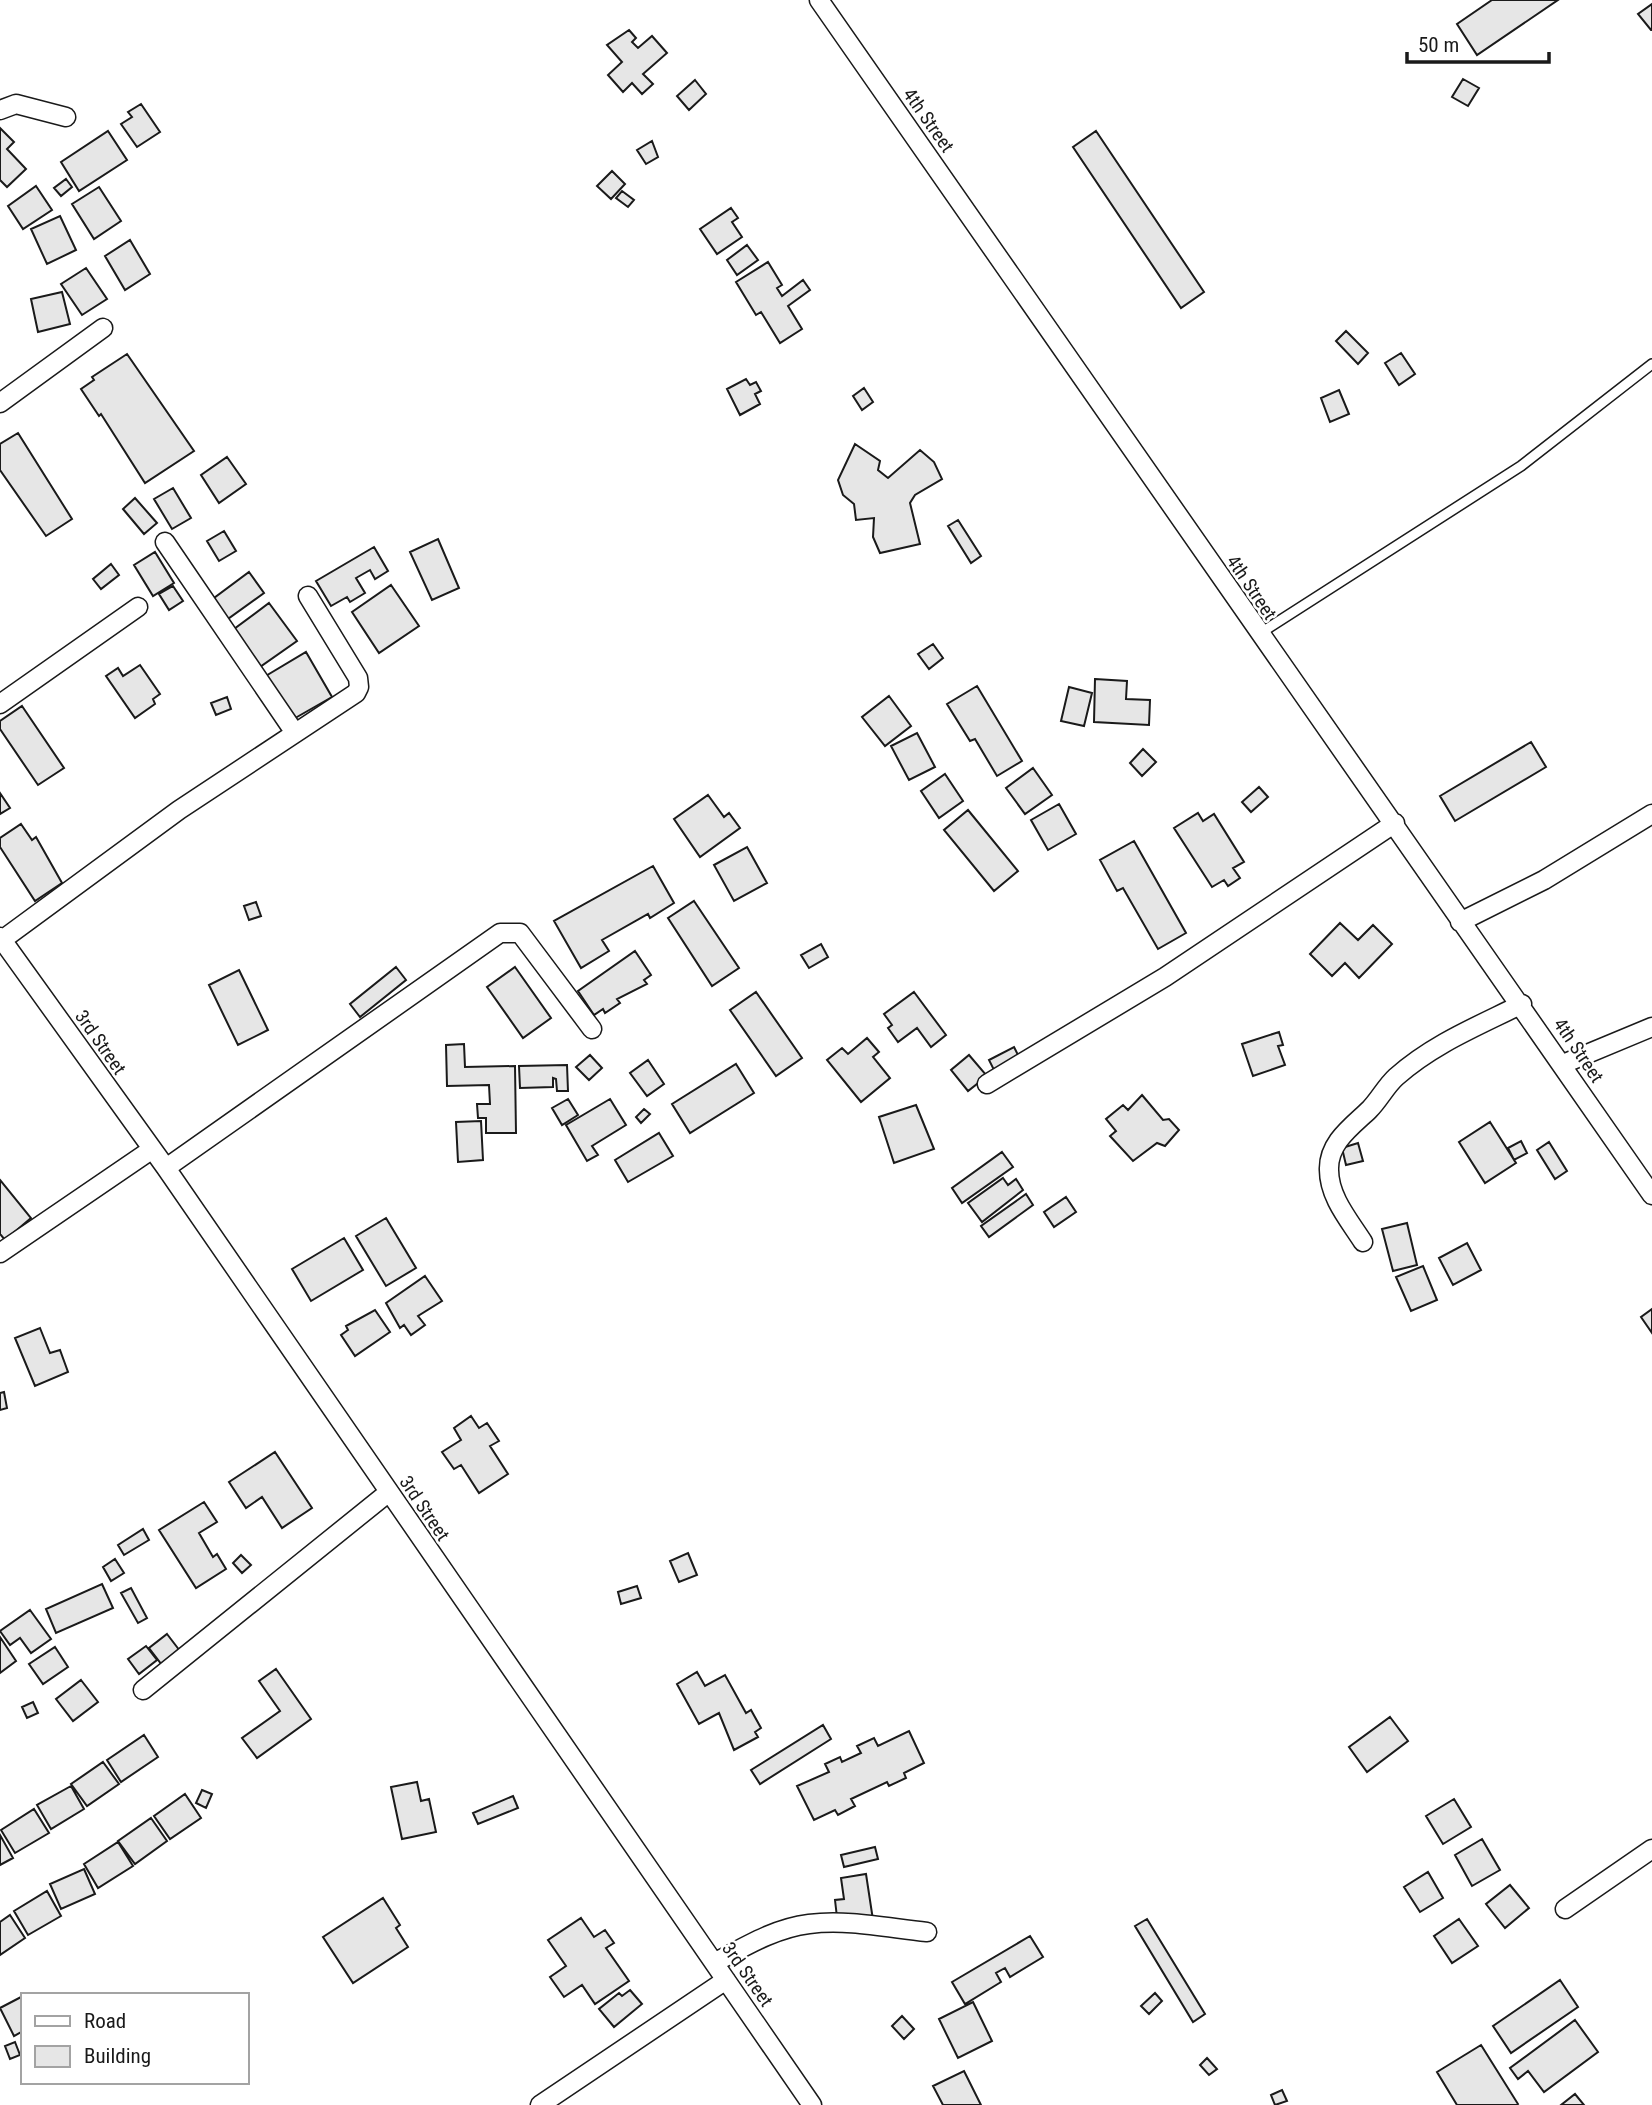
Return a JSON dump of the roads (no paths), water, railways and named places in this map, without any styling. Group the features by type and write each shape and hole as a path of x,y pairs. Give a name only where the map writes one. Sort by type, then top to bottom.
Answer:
{"street":[{"name":"4th Street","path":"819,0 1139,457 1259,634 1395,823 1460,922 1522,1004 1652,1195"},
{"path":"0,110 16,104 66,117"},
{"path":"0,403 103,328"},
{"path":"165,542 295,733"},
{"path":"1,938 179,810 356,693 359,687 358,678 308,596"},
{"path":"0,704 138,607"},
{"path":"1460,922 1544,880 1652,814"},
{"path":"987,1084 1165,977 1395,823"},
{"path":"166,1168 500,933 520,933 592,1029"},
{"name":"3rd Street","path":"1,938 166,1168 812,2105"},
{"path":"1363,1242 1332,1191 1329,1170 1331,1152 1339,1139 1374,1104 1393,1080 1417,1059 1522,1004"},
{"path":"1563,1064 1652,1027"},
{"path":"0,1253 151,1150"},
{"path":"143,1690 389,1492"},
{"path":"1565,1909 1652,1849"},
{"path":"714,1963 776,1933 808,1924 852,1924 927,1932"},
{"path":"540,2105 726,1980"}],"lane":[{"path":"1259,634 1521,466 1652,364"}]}
